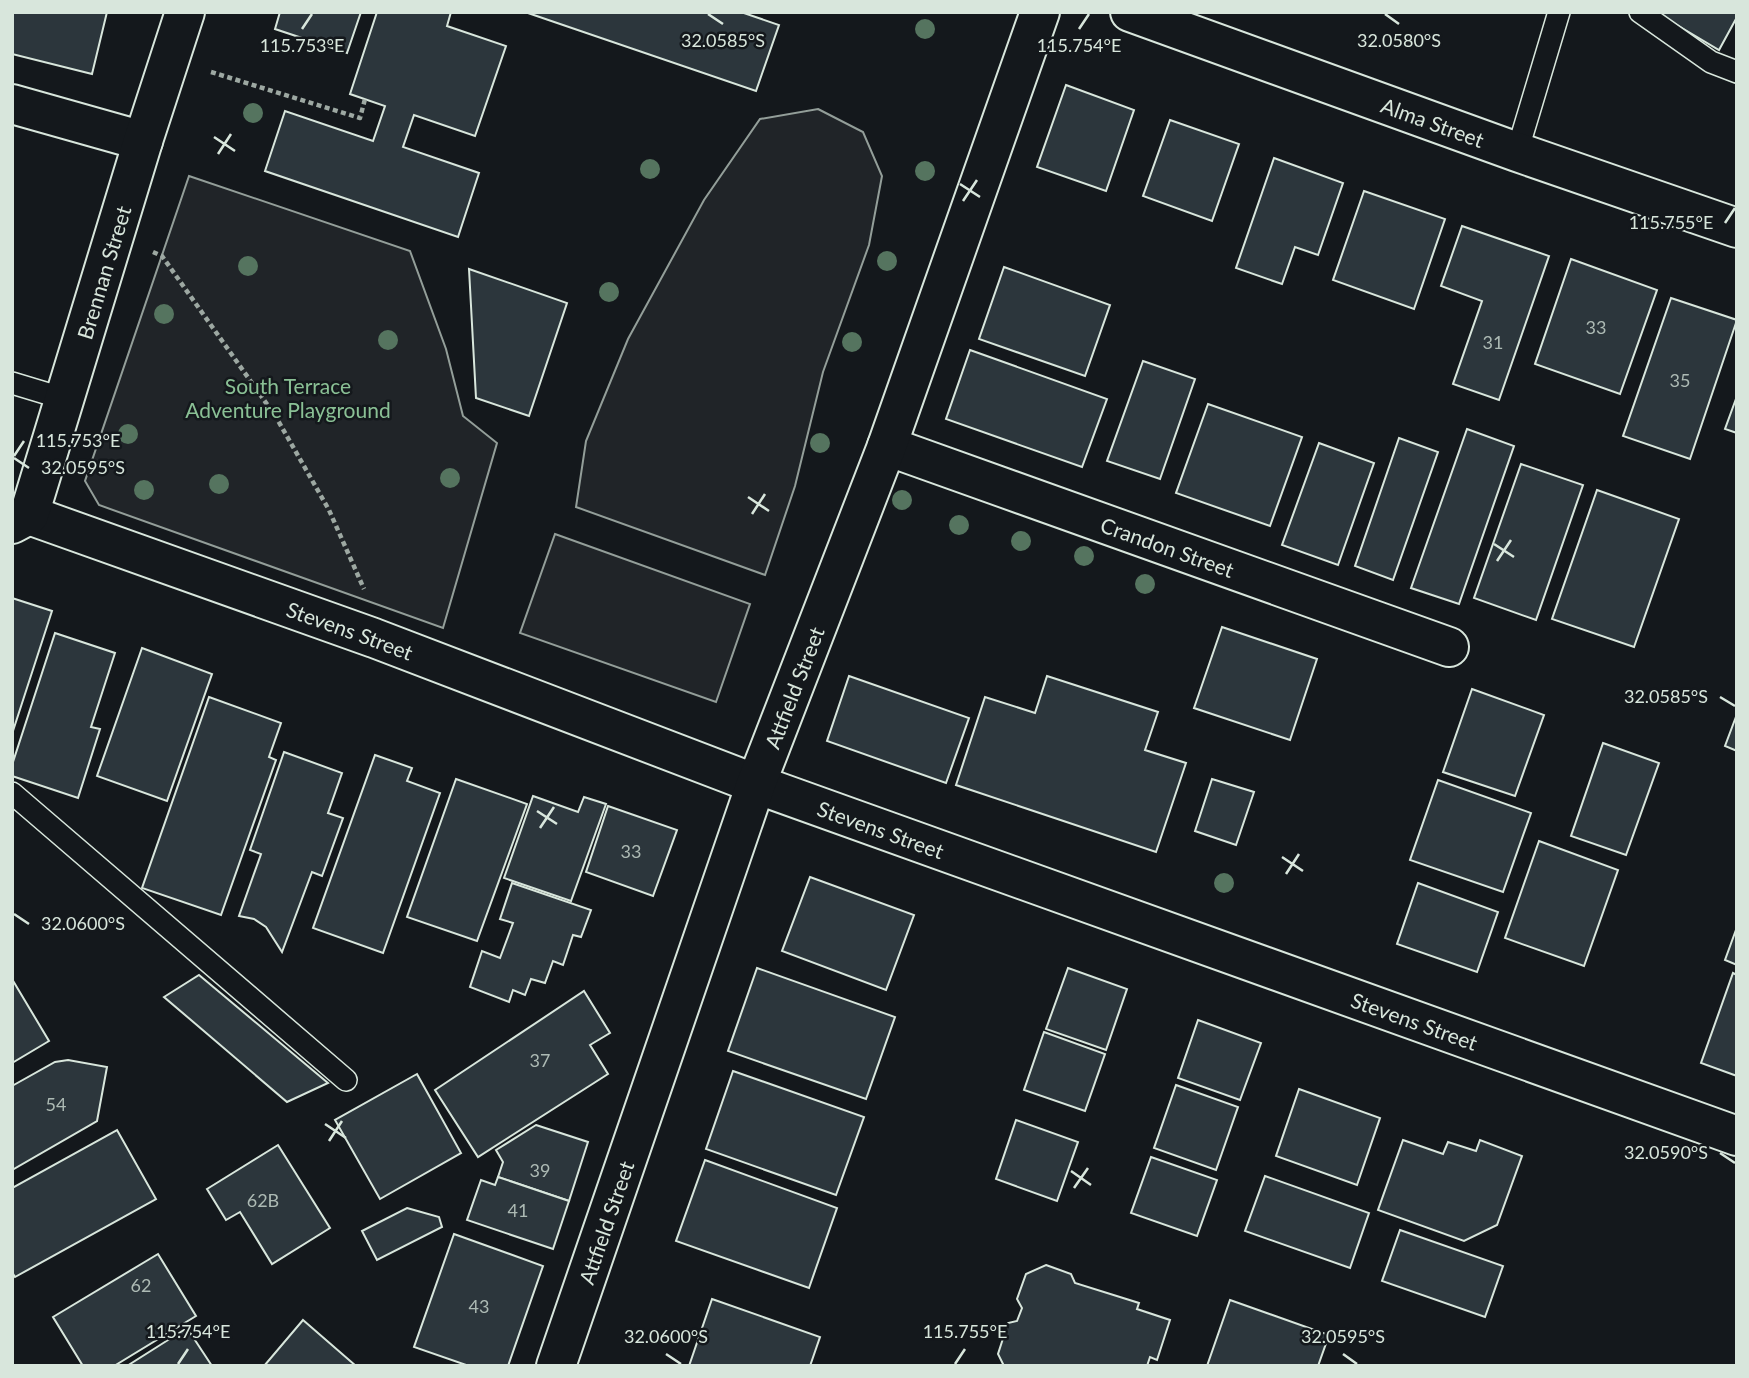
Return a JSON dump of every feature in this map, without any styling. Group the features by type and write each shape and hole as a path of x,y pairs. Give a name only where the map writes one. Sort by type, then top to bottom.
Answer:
{"street":[{"name":"Brennan Street","path":"21,520 65,400 185,12"},
{"name":"Attfield Street","path":"556,1366 756,783 887,446 1040,12"},
{"name":"Alma Street","path":"1130,12 1517,152 1737,228"},
{"path":"12,104 143,141"},
{"name":"Crandon Street","path":"887,446 1449,648"},
{"name":"Stevens Street","path":"21,520 374,638 756,783 1737,1136"}],"lane":[{"path":"1517,152 1559,12"},
{"path":"1640,12 1711,62 1737,72"},
{"path":"12,383 65,400"},
{"path":"12,793 345,1080"}],"path":[{"path":"171,57 222,76 360,118 365,99"},
{"path":"117,233 163,256 276,417 329,510 369,601 374,638"}],"green space":[{"path":"818,109 863,132 882,176 869,245 823,372 795,486 765,575 576,507 586,441 628,339 704,200 760,119"},
{"name":"South Terrace Adventure Playground","path":"189,176 410,251 446,349 463,416 497,443 443,628 99,505 85,481"},
{"path":"555,534 750,604 716,702 520,633"}],"building":[{"path":"12,12 107,12 92,74 12,54"},
{"path":"280,12 361,12 347,53 275,29"},
{"path":"377,12 451,12 447,26 506,46 475,136 414,115 403,147 479,173 458,237 265,171 285,111 373,141 385,106 350,94"},
{"path":"525,12 741,12 779,25 756,91"},
{"path":"1655,12 1737,12 1737,17 1719,50"},
{"path":"1066,85 1134,110 1106,191 1037,167"},
{"path":"1170,120 1239,144 1212,221 1143,196"},
{"path":"1274,158 1343,183 1318,255 1295,247 1282,284 1236,268"},
{"path":"1364,191 1445,219 1414,309 1333,280"},
{"path":"1462,226 1549,256 1499,400 1453,384 1482,301 1441,286"},
{"path":"1571,259 1657,290 1620,394 1535,364"},
{"path":"1004,267 1110,305 1085,376 979,339"},
{"path":"469,269 567,303 529,416 476,398"},
{"path":"1671,298 1737,320 1690,459 1623,436"},
{"path":"970,350 1107,399 1082,467 946,419"},
{"path":"1143,361 1195,379 1160,479 1107,461"},
{"path":"1737,396 1737,433 1725,429"},
{"path":"1208,404 1302,437 1270,526 1176,493"},
{"path":"1467,429 1514,446 1459,604 1411,588"},
{"path":"1399,438 1438,452 1393,580 1355,566"},
{"path":"1319,443 1374,463 1338,565 1282,545"},
{"path":"1521,464 1583,485 1536,620 1474,598"},
{"path":"1597,490 1679,519 1634,647 1552,619"},
{"path":"12,598 52,611 12,734"},
{"path":"1222,627 1317,659 1290,740 1194,708"},
{"path":"55,633 115,653 91,727 100,729 78,798 12,776 12,765"},
{"path":"142,648 212,674 167,801 97,776"},
{"path":"849,676 969,718 946,783 827,741"},
{"path":"1047,676 1158,712 1145,750 1186,763 1156,852 956,785 985,697 1035,713"},
{"path":"1472,689 1544,715 1515,796 1443,772"},
{"path":"209,697 281,723 269,757 276,760 221,915 142,888"},
{"path":"1737,714 1737,751 1725,746"},
{"path":"1603,743 1659,763 1626,855 1571,836"},
{"path":"284,752 342,773 328,813 343,818 322,876 312,872 282,952 266,927 254,919 239,916 261,854 250,850"},
{"path":"375,755 412,768 407,781 440,793 383,953 313,928"},
{"path":"456,779 527,804 477,941 407,917"},
{"path":"1212,779 1254,792 1236,845 1195,831"},
{"path":"1438,780 1531,813 1503,892 1410,860"},
{"path":"533,796 578,812 584,797 606,804 571,901 504,878"},
{"path":"608,806 677,830 653,896 586,872"},
{"path":"1539,841 1618,870 1584,966 1505,938"},
{"path":"810,877 914,915 886,990 782,951"},
{"path":"512,883 591,910 581,937 573,935 563,965 553,961 545,983 531,979 525,995 513,990 509,1002 470,987 482,951 500,958 513,923 500,919"},
{"path":"1418,883 1498,912 1477,972 1397,944"},
{"path":"1737,927 1737,965 1725,960"},
{"path":"757,968 895,1017 866,1099 728,1051"},
{"path":"1068,968 1127,989 1106,1050 1046,1029"},
{"path":"1733,973 1737,975 1737,1076 1701,1063"},
{"path":"199,975 328,1083 287,1102 164,997"},
{"path":"12,979 49,1041 12,1063"},
{"path":"584,991 610,1033 590,1045 608,1074 478,1157 435,1090"},
{"path":"1198,1020 1261,1043 1240,1100 1178,1078"},
{"path":"1044,1032 1105,1054 1085,1111 1024,1090"},
{"path":"68,1060 107,1067 97,1121 12,1170 12,1086 55,1062"},
{"path":"733,1071 864,1117 836,1195 706,1149"},
{"path":"417,1074 461,1153 380,1199 335,1120"},
{"path":"1176,1085 1238,1107 1216,1170 1154,1148"},
{"path":"1299,1089 1380,1118 1357,1185 1276,1156"},
{"path":"1016,1120 1078,1142 1057,1201 996,1179"},
{"path":"536,1125 588,1142 569,1201 498,1177 503,1162 496,1150"},
{"path":"117,1130 156,1199 15,1277 12,1272 12,1188"},
{"path":"1403,1140 1443,1154 1448,1142 1476,1151 1480,1140 1522,1156 1497,1225 1464,1241 1378,1210"},
{"path":"278,1145 330,1228 272,1264 240,1212 226,1220 207,1189"},
{"path":"1151,1157 1217,1180 1197,1236 1131,1213"},
{"path":"705,1160 837,1208 809,1288 676,1241"},
{"path":"1265,1176 1369,1213 1350,1268 1245,1231"},
{"path":"498,1177 569,1201 553,1249 467,1220 481,1180 495,1185"},
{"path":"407,1208 439,1217 442,1227 377,1260 362,1231"},
{"path":"1400,1230 1503,1266 1485,1317 1382,1281"},
{"path":"454,1234 543,1266 508,1366 469,1366 414,1347"},
{"path":"158,1254 196,1316 114,1366 83,1366 53,1317"},
{"path":"1046,1265 1071,1274 1075,1283 1139,1303 1137,1309 1170,1320 1157,1360 1150,1357 1147,1366 1004,1366 998,1354 1008,1323 1017,1321 1022,1308 1017,1299 1026,1274"},
{"path":"712,1299 820,1337 810,1366 689,1366"},
{"path":"1230,1300 1329,1335 1318,1366 1207,1366"},
{"path":"303,1320 356,1366 264,1366"},
{"path":"187,1328 212,1366 127,1366"}]}
